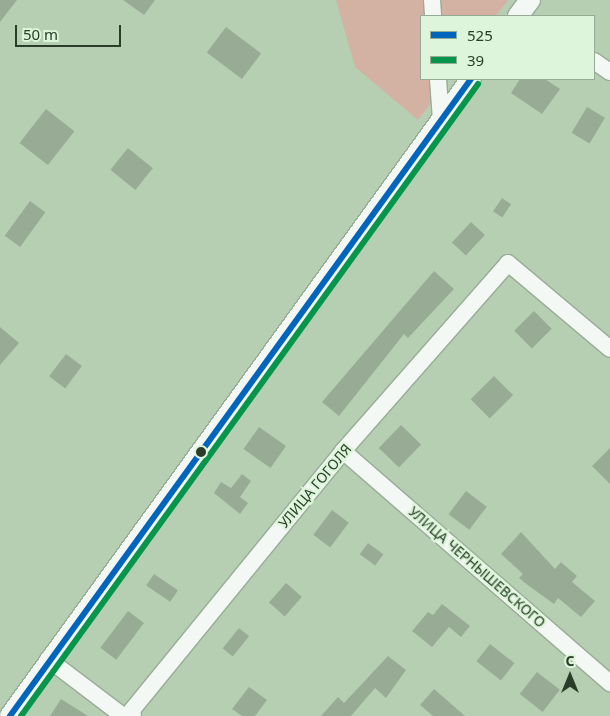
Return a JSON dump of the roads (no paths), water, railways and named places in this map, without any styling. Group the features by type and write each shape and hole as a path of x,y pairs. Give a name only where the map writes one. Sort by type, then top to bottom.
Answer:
{"main road":[{"path":"10,716 48,659 471,80"}],"street":[{"path":"432,0 433,15"},
{"path":"595,62 610,72"},
{"path":"438,80 441,120"},
{"name":"УЛИЦА ГОГОЛЯ","path":"134,716 132,710 343,451 508,263 610,349"},
{"name":"УЛИЦА ЧЕРНЫШЕВСКОГО","path":"343,451 610,683"},
{"path":"48,659 123,716"}]}
